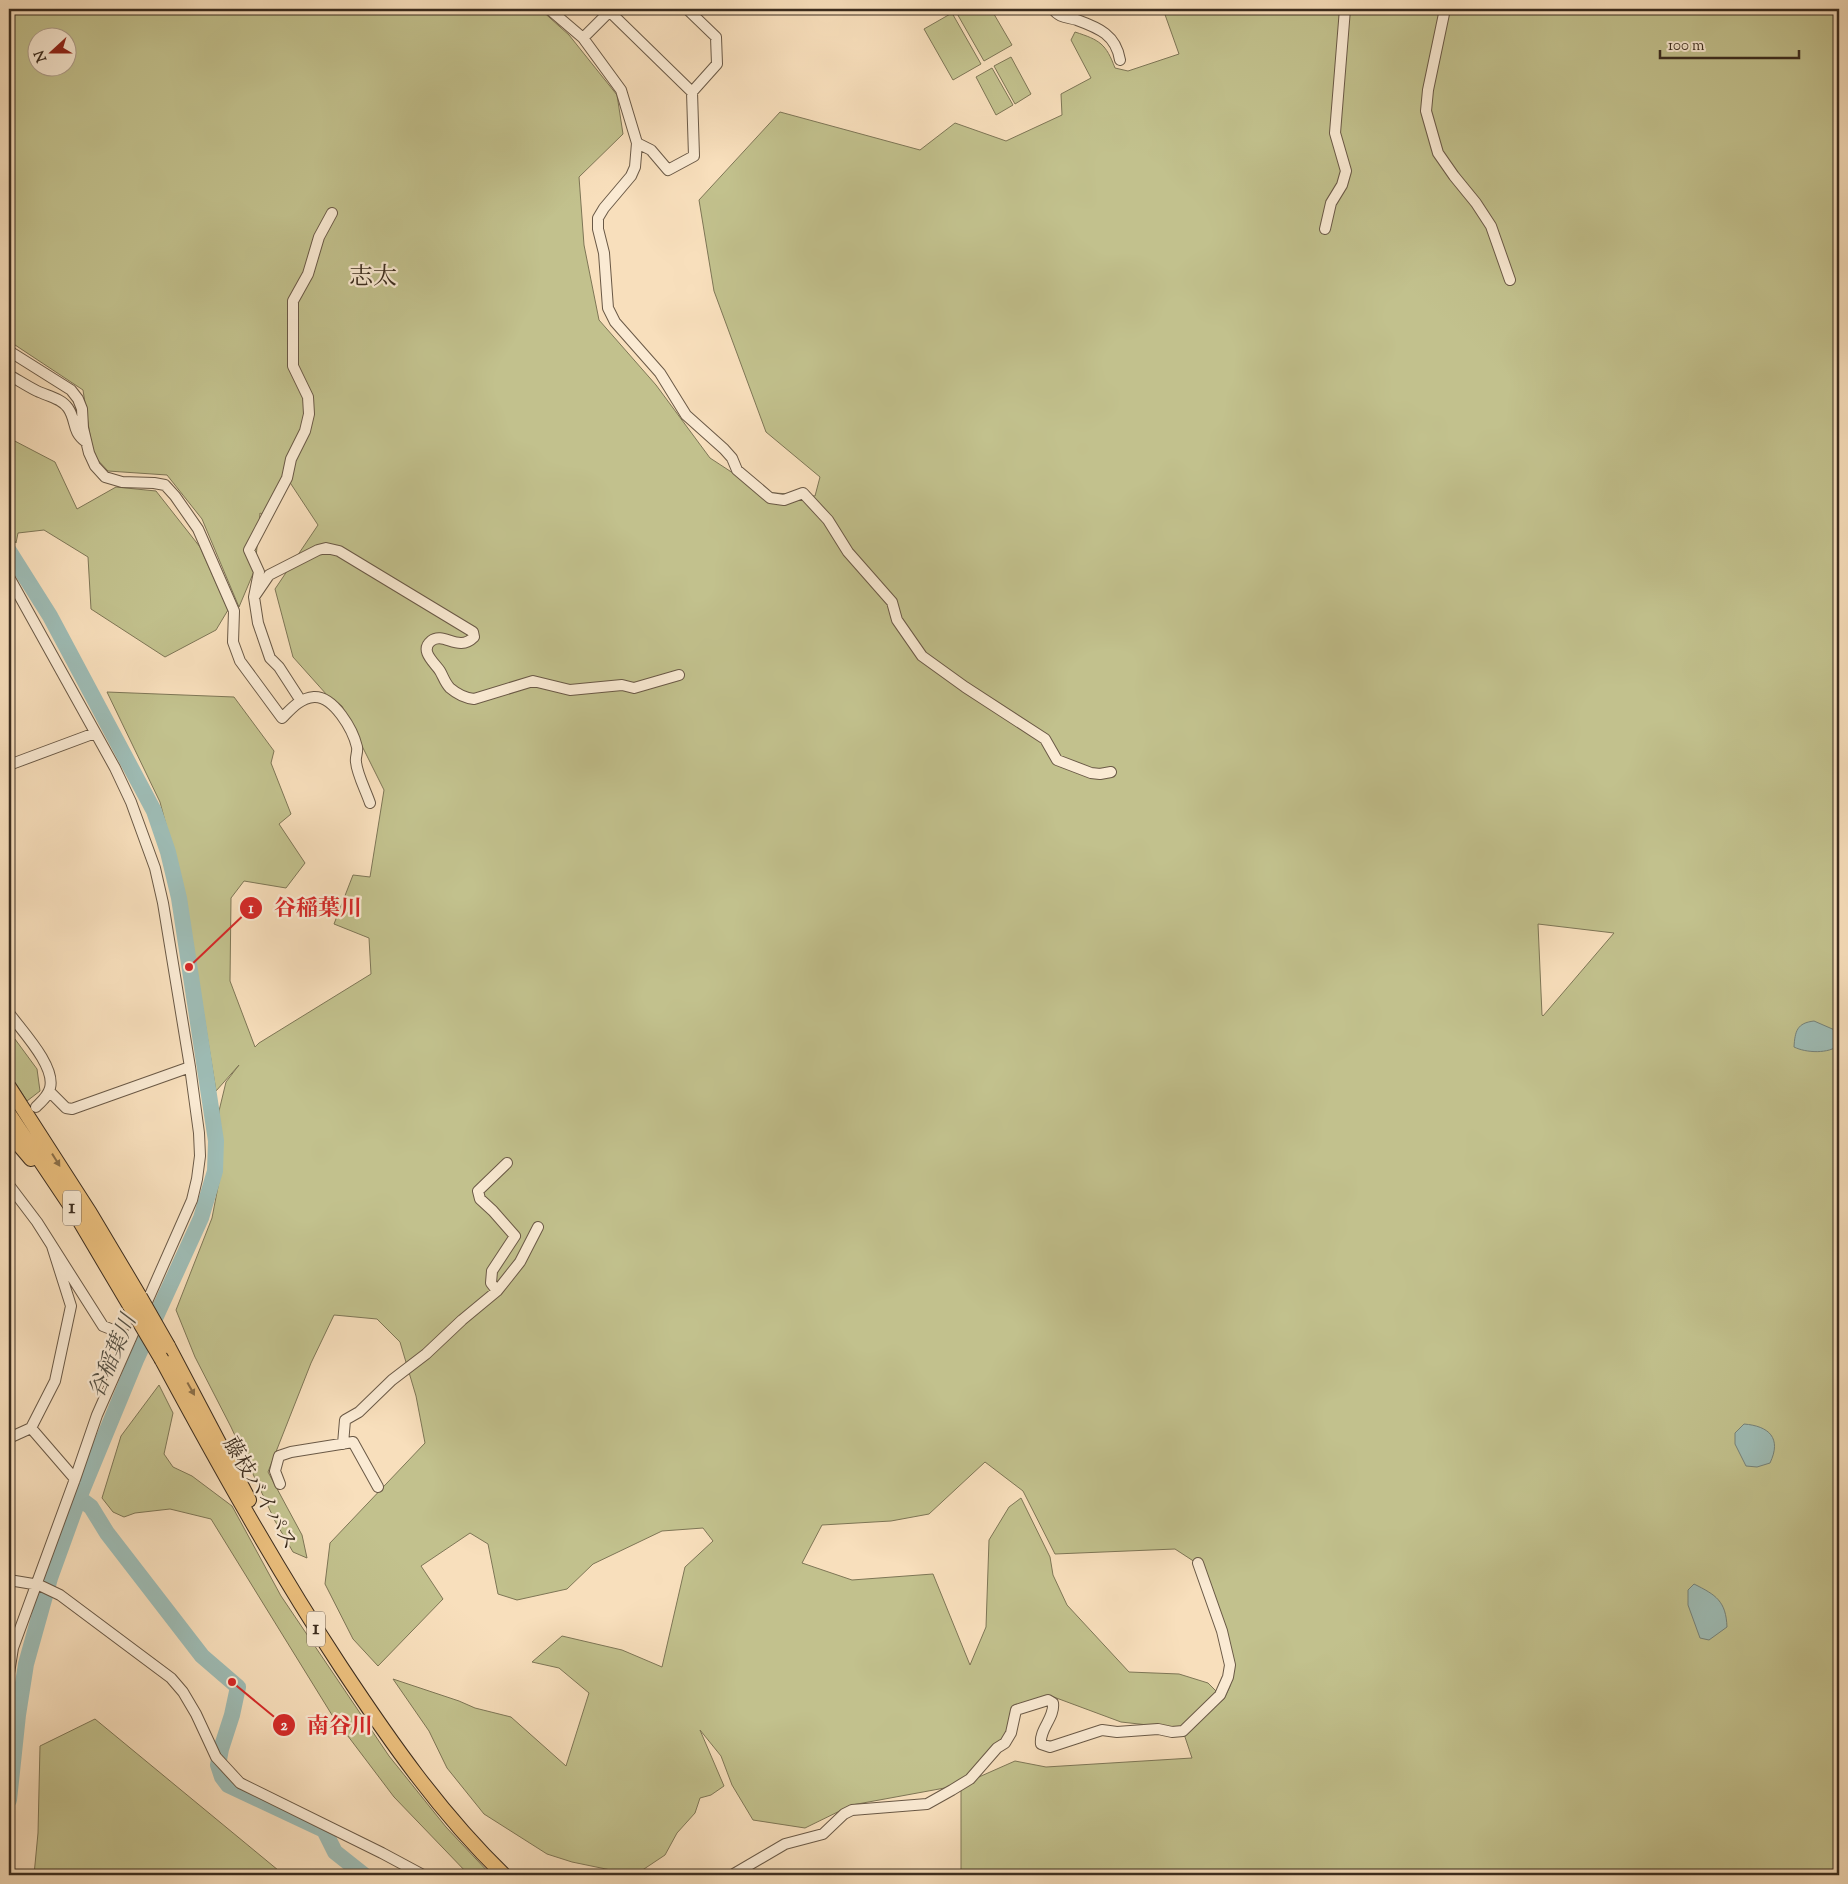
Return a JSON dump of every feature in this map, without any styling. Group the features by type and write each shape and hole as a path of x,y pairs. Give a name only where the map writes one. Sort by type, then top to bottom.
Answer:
{"highway":[{"name":"1","path":"9,1087 90,1213 135,1301 168,1346 257,1516 282,1574"},
{"name":"藤枝バイパス","path":"9,1114 135,1301 162,1360 216,1461 312,1623 409,1767 448,1815 504,1875"},
{"name":"1","path":"9,1133 72,1208"}],"street":[{"path":"549,9 583,38 621,90 637,143 635,167 631,176 598,218 598,229 604,253 608,308 615,322 660,373 686,415 724,449 732,458 737,470 770,498 784,500 803,493 828,520 848,552 892,602 896,620 922,656 965,687 1045,739 1057,760 1091,773 1111,772"},
{"path":"687,9 716,37 717,64 692,92"},
{"path":"1053,9 1060,16 1076,20 1103,32 1112,39 1118,48 1120,60"},
{"path":"1325,230 1330,203 1342,185 1346,171 1335,132 1345,9"},
{"path":"1444,9 1428,90 1426,111 1438,153 1491,226 1510,280"},
{"path":"583,38 610,10 692,92 694,156 668,170 651,150 637,143"},
{"path":"301,701 279,667 270,658 258,623 254,597 259,572 249,550 286,478 291,458 305,431 309,414 308,397 293,366 293,301 308,274 319,238 332,213"},
{"path":"9,351 71,390 78,399 82,409 89,453 95,466 105,476 122,482 165,485 175,496 198,529 234,611 233,642 240,661 282,718 301,701 314,697 326,700 338,711 350,728 356,745 358,752 356,762 370,803"},
{"path":"9,375 37,391 59,400 66,406 78,436 86,442"},
{"path":"254,597 270,575 318,550 326,548 340,551 473,632 474,637 468,643 462,644 438,638 432,640 426,650 430,660 438,668 449,687 464,698 474,699 533,681 570,690 622,685 634,688 679,675"},
{"path":"9,578 115,768 131,802 155,868 163,903 190,1067 200,1156 192,1200 97,1415 38,1585 13,1648 9,1673"},
{"path":"9,765 95,733"},
{"path":"9,1013 45,1061 51,1076 49,1090 36,1107"},
{"path":"49,1090 66,1108 72,1109 190,1067"},
{"path":"497,1291 491,1283 492,1271 515,1236 480,1199 478,1191 507,1163"},
{"path":"9,1185 37,1222 103,1326 131,1337"},
{"path":"343,1444 345,1420 359,1412 392,1380 426,1354 462,1320 497,1291 520,1262 538,1227"},
{"path":"9,1438 31,1428 55,1381 71,1306 52,1246"},
{"path":"31,1428 75,1479"},
{"path":"280,1484 275,1471 280,1456 291,1452 353,1442 378,1487"},
{"path":"732,1875 785,1844 823,1834 844,1814 852,1810 927,1804 952,1790 970,1779 997,1748 1005,1743 1011,1733 1016,1710 1048,1700 1053,1703 1054,1709 1040,1738 1041,1744 1050,1747 1102,1730 1117,1732 1158,1729 1172,1732 1183,1731 1220,1695 1228,1677 1230,1665 1222,1631 1198,1564"},
{"path":"9,1580 38,1585 60,1595 171,1678 187,1699 216,1757 240,1783 423,1875"}],"shaded area":[{"path":"9,9 540,9 569,35 617,95 623,134 579,177 584,245 599,320 656,385 710,458 762,492 815,496 820,477 766,432 714,291 699,200 780,112 920,150 955,123 1006,141 1062,115 1061,94 1091,78 1071,40 1075,32 1101,44 1108,53 1115,68 1128,71 1179,54 1163,9 1839,9 1839,1875 961,1875 961,1785 852,1805 805,1828 753,1820 732,1785 721,1756 700,1730 724,1786 711,1795 700,1798 695,1813 677,1833 665,1855 635,1875 572,1862 547,1854 484,1814 447,1768 429,1731 393,1679 475,1708 511,1717 566,1766 589,1693 559,1668 532,1662 562,1636 622,1650 662,1667 685,1567 713,1541 703,1528 662,1531 593,1564 567,1589 517,1600 498,1594 488,1544 470,1533 421,1566 443,1599 378,1666 353,1639 325,1584 330,1543 425,1443 416,1396 400,1342 377,1319 334,1315 311,1363 268,1472 302,1535 307,1558 293,1552 275,1521 231,1427 195,1357 176,1310 212,1218 222,1166 219,1111 226,1082 239,1065 216,1091 184,893 160,802 107,692 234,697 274,751 271,763 291,814 279,824 305,863 286,888 244,881 231,898 230,981 255,1047 371,974 369,938 334,924 353,875 370,877 384,790 342,706 327,695 293,657 275,589 318,525 287,478 262,514 260,513 255,569 239,607 202,519 167,475 108,471 93,455 83,390 9,341","holes":["1538,924 1614,933 1543,1016 1542,1015","985,1462 1023,1491 1055,1554 1175,1549 1198,1564 1230,1665 1230,1686 1224,1699 1188,1726 1220,1695 1208,1683 1179,1674 1129,1672 1067,1605 1053,1575 1050,1557 1021,1498 1009,1507 989,1540 986,1627 970,1665 933,1574 852,1580 802,1563 822,1525 891,1521 929,1514","1051,1696 1121,1722 1184,1729 1192,1758 1046,1767 1015,1761 963,1784 1010,1739 1012,1710"]},
{"path":"991,9 1012,45 984,61 955,10"},
{"path":"952,13 981,64 953,80 924,29"},
{"path":"1011,57 1031,94 1015,104 994,66"},
{"path":"992,68 1013,105 996,115 976,77"},
{"path":"9,438 55,462 77,509 116,487 156,491 200,547 228,610 216,630 165,657 91,609 88,557 44,530 18,533 16,543 9,531"},
{"path":"9,1031 37,1069 40,1091 27,1101 9,1073"},
{"path":"159,1385 173,1413 164,1454 173,1467 192,1476 232,1506 281,1596 389,1756 446,1827 491,1875 469,1875 394,1797 332,1715 211,1519 170,1509 135,1513 124,1517 113,1512 102,1498 121,1436"},
{"path":"95,1719 284,1875 34,1875 38,1833 40,1746"}],"water":[{"path":"1814,1021 1837,1031 1839,1034 1839,1045 1829,1050 1817,1052 1794,1047 1796,1032 1800,1026"},
{"path":"1744,1424 1760,1427 1771,1435 1775,1447 1770,1463 1757,1467 1746,1466 1735,1444 1735,1433"},
{"path":"1694,1584 1714,1596 1725,1611 1727,1627 1709,1640 1700,1638 1688,1605 1688,1590"}],"waterway":[{"name":"谷稲葉川","path":"9,551 50,616 154,811 168,852 179,898 216,1141 215,1171 201,1218 136,1360 79,1498 50,1578 26,1664 18,1715 9,1800"},
{"path":"79,1498 91,1507 107,1533 202,1656 238,1687 218,1765 222,1777 228,1785 324,1830 335,1852 364,1875"}],"place":[{"name":"谷稲葉川","path":"189,967"},
{"name":"南谷川","path":"232,1682"}],"district":[{"name":"志太","path":"373,278"}]}
